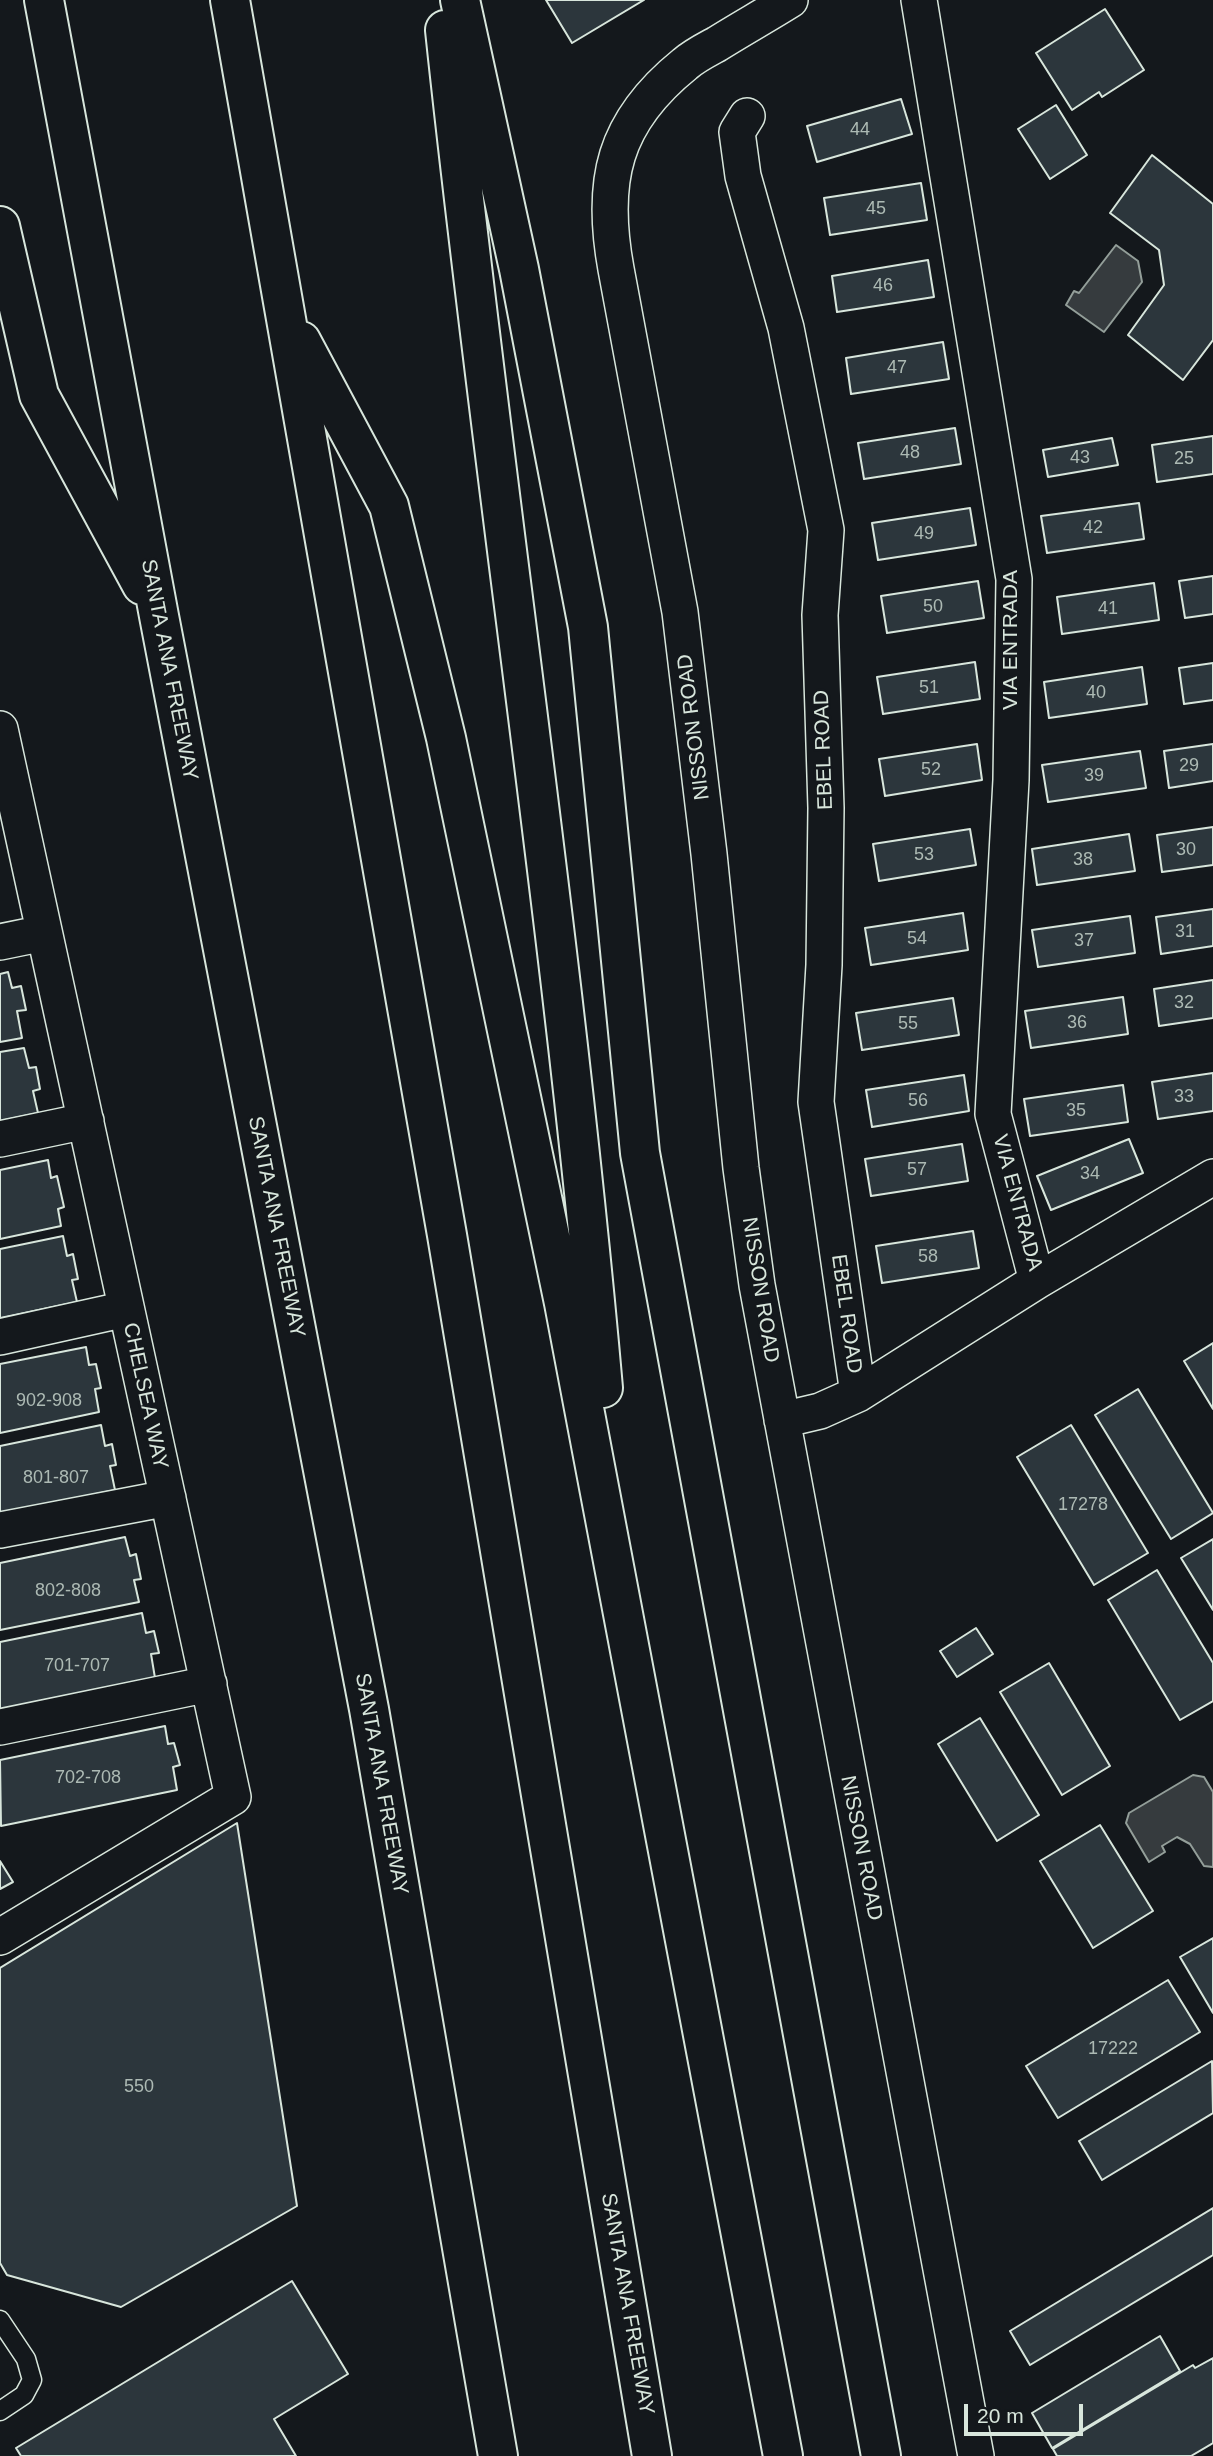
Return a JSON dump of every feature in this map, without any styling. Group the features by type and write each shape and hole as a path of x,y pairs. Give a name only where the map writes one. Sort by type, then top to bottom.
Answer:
{"highway":[{"name":"SANTA ANA FREEWAY","path":"44,0 159,616 369,1709 498,2456"},
{"name":"SANTA ANA FREEWAY","path":"230,0 447,1235 652,2456"},
{"path":"442,0 593,1286 622,1606"},
{"path":"460,0 519,269 588,627 640,1153 881,2456"},
{"path":"0,226 39,396 159,616"},
{"path":"285,311 389,506 446,738 564,1303 783,2456"}],"street":[{"name":"NISSON ROAD","path":"790,0 686,62 657,90 633,120 620,146 612,173 609,204 611,242 680,612 709,854 741,1168 757,1285 976,2456"},
{"name":"VIA ENTRADA","path":"919,0 1014,579 1011,780 993,1114 1037,1281"},
{"name":"EBEL ROAD","path":"747,116 737,132 743,176 786,328 826,530 820,615 826,808 824,965 816,1102 858,1394"},
{"name":"CHELSEA WAY","path":"0,1937 233,1797 1,741"},
{"path":"0,942 44,933"},
{"path":"0,1139 86,1121"},
{"name":"EBEL ROAD","path":"782,1420 821,1411 858,1394 1037,1281 1213,1177"},
{"path":"0,1336 126,1309"},
{"path":"0,1530 168,1497"},
{"path":"0,1727 209,1684"}],"lane":[{"path":"0,2320 26,2359 32,2380 24,2395 0,2411"}],"shaded area":[{"path":"1116,245 1138,261 1142,282 1104,332 1066,305 1074,291 1079,293"},
{"path":"1193,1775 1204,1777 1213,1792 1213,1867 1204,1866 1190,1844 1177,1837 1162,1846 1165,1852 1149,1862 1126,1823 1129,1813"}],"building":[{"path":"546,0 644,0 572,43"},
{"path":"1105,9 1144,70 1102,97 1099,92 1072,110 1036,53"},
{"path":"901,99 912,134 817,162 807,126"},
{"path":"1056,105 1087,155 1050,179 1018,129"},
{"path":"1152,155 1213,204 1213,340 1183,380 1128,335 1164,285 1159,250 1110,213"},
{"path":"921,183 927,220 830,235 824,198"},
{"path":"928,260 934,297 837,312 832,276"},
{"path":"943,342 949,379 851,394 846,358"},
{"path":"955,428 961,464 864,479 858,443"},
{"path":"1213,436 1213,474 1157,482 1152,445"},
{"path":"1112,438 1118,465 1048,477 1043,450"},
{"path":"1139,503 1144,539 1047,553 1041,516"},
{"path":"970,508 976,545 878,560 872,523"},
{"path":"1213,576 1213,614 1185,618 1179,581"},
{"path":"978,581 984,618 887,633 881,596"},
{"path":"1154,583 1159,620 1062,634 1057,597"},
{"path":"975,662 980,699 883,714 877,677"},
{"path":"1213,663 1213,700 1184,704 1179,668"},
{"path":"1142,667 1147,704 1049,718 1044,682"},
{"path":"977,744 982,780 885,796 879,759"},
{"path":"1213,744 1213,781 1169,788 1164,751"},
{"path":"1140,751 1146,788 1048,802 1042,765"},
{"path":"1213,827 1213,865 1162,872 1157,835"},
{"path":"970,829 976,865 879,881 873,844"},
{"path":"1129,834 1135,871 1037,885 1032,849"},
{"path":"1213,909 1213,946 1161,954 1156,917"},
{"path":"963,913 968,950 871,965 865,928"},
{"path":"1130,916 1135,953 1038,967 1032,930"},
{"path":"8,972 12,988 21,986 26,1010 17,1011 22,1038 0,1042 0,974"},
{"path":"1213,980 1213,1018 1159,1026 1154,989"},
{"path":"1123,997 1128,1034 1031,1048 1025,1011"},
{"path":"953,998 959,1035 862,1050 856,1013"},
{"path":"24,1048 29,1068 36,1067 40,1089 33,1091 38,1113 0,1121 0,1052"},
{"path":"1213,1073 1213,1111 1158,1119 1152,1082"},
{"path":"964,1075 969,1111 872,1127 866,1090"},
{"path":"1123,1085 1128,1122 1030,1136 1024,1099"},
{"path":"1129,1139 1143,1173 1051,1210 1037,1176"},
{"path":"962,1144 968,1181 871,1196 865,1159"},
{"path":"48,1160 51,1178 57,1176 64,1207 58,1209 61,1226 0,1239 0,1170"},
{"path":"973,1231 979,1268 882,1283 876,1246"},
{"path":"63,1236 67,1256 73,1254 78,1279 72,1280 77,1302 0,1318 0,1249"},
{"path":"1213,1343 1213,1409 1184,1361"},
{"path":"86,1347 89,1365 96,1364 101,1388 95,1389 99,1412 0,1433 0,1364"},
{"path":"1138,1389 1213,1513 1171,1539 1095,1415"},
{"path":"101,1425 105,1446 112,1444 116,1465 110,1466 115,1490 0,1514 0,1446"},
{"path":"1071,1425 1148,1553 1094,1585 1017,1457"},
{"path":"125,1537 130,1556 136,1554 141,1579 134,1580 139,1602 0,1630 0,1563"},
{"path":"1213,1539 1213,1610 1181,1558"},
{"path":"1157,1570 1213,1663 1213,1701 1180,1720 1108,1600"},
{"path":"142,1613 146,1633 154,1631 159,1653 151,1654 155,1678 0,1710 0,1642"},
{"path":"976,1628 993,1654 957,1677 940,1651"},
{"path":"1049,1663 1110,1766 1062,1795 1000,1692"},
{"path":"980,1718 1039,1815 997,1841 938,1744"},
{"path":"165,1726 168,1744 174,1743 180,1765 173,1767 177,1790 1,1826 0,1760"},
{"path":"237,1823 297,2206 121,2307 7,2275 0,2263 0,1968"},
{"path":"1100,1825 1153,1911 1093,1948 1040,1861"},
{"path":"0,1861 13,1882 0,1889"},
{"path":"1213,1938 1213,2013 1180,1957"},
{"path":"1168,1980 1200,2032 1058,2118 1026,2066"},
{"path":"1212,2061 1213,2113 1102,2180 1079,2141"},
{"path":"1213,2208 1213,2255 1030,2365 1010,2331"},
{"path":"292,2281 348,2374 274,2419 296,2456 21,2456 16,2448"},
{"path":"1160,2336 1180,2371 1052,2448 1032,2413"},
{"path":"1213,2358 1213,2443 1191,2456 1057,2456 1053,2449 1193,2365 1195,2368"}]}
